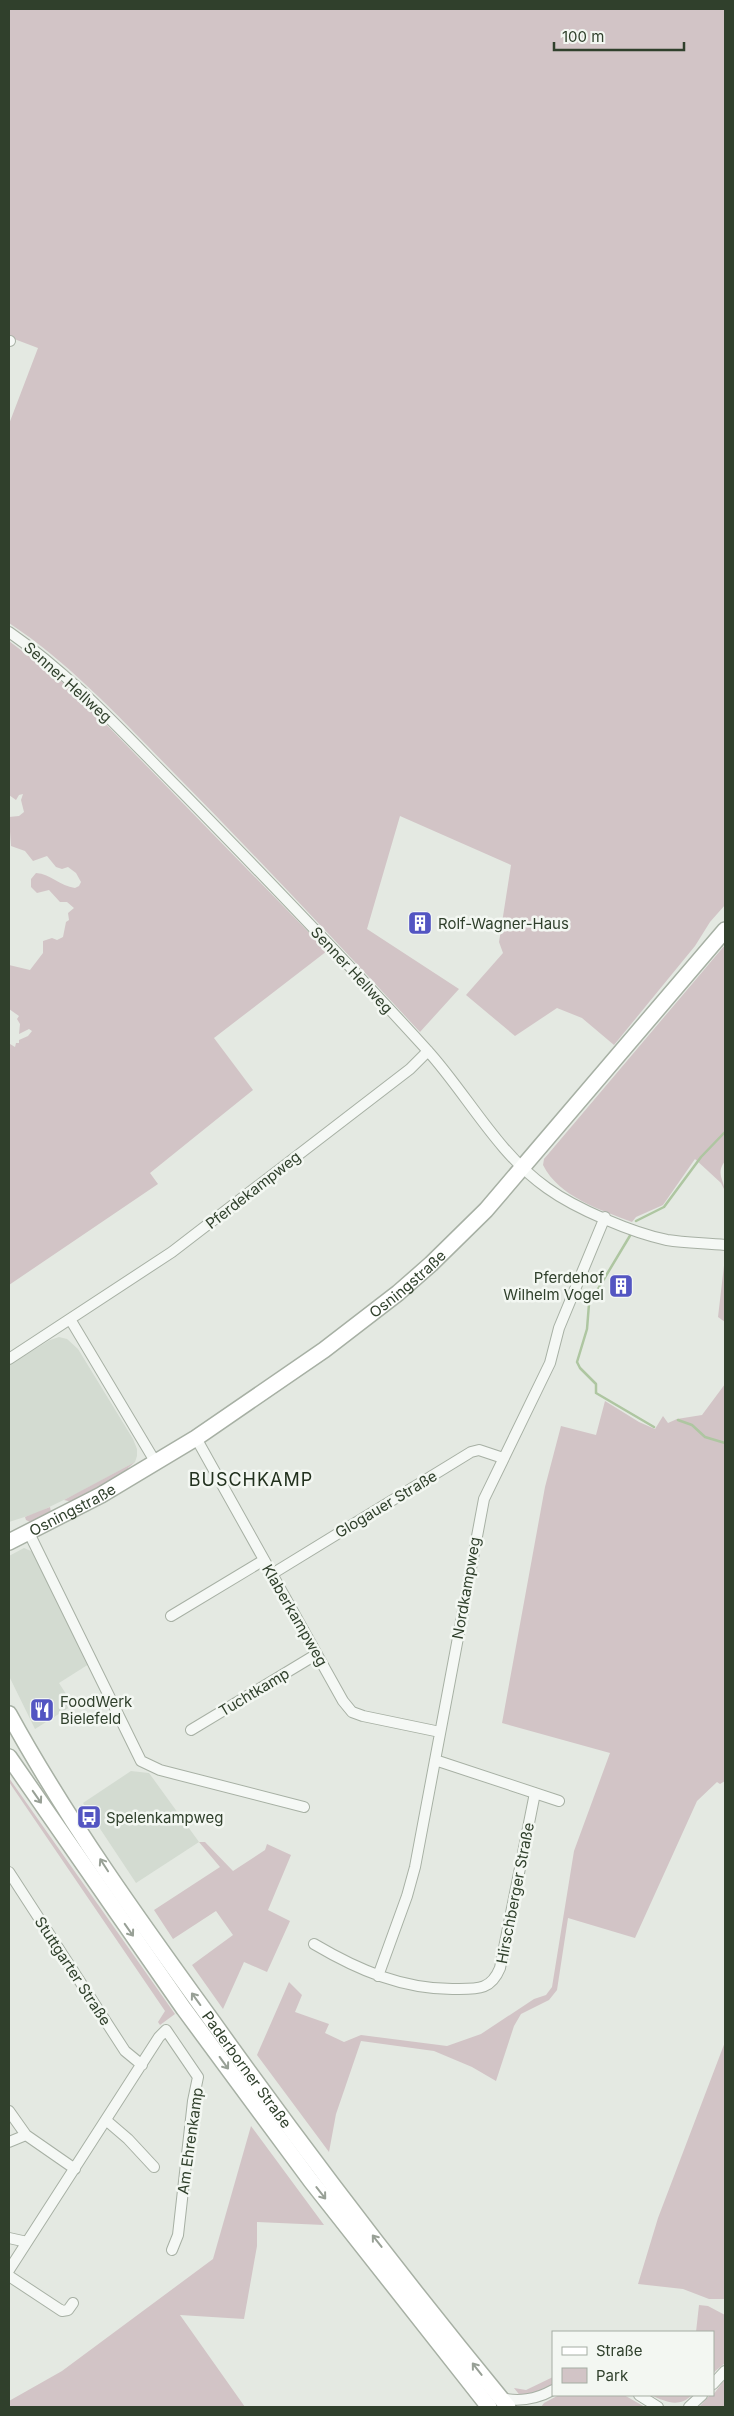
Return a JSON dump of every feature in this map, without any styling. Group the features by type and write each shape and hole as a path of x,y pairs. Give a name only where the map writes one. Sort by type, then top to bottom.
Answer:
{"main road":[{"name":"Osningstraße","path":"9,1542 29,1533 156,1463 196,1438 285,1378 386,1304 458,1238 523,1168 725,930"},
{"name":"Paderborner Straße","path":"9,1714 108,1873 181,1978 495,2405"},
{"name":"Paderborner Straße","path":"9,1757 184,2009 299,2165 495,2405"}],"street":[{"name":"Senner Hellweg","path":"9,632 38,652 88,696 279,891 428,1051 523,1168 552,1192 605,1218 667,1240 725,1244"},
{"name":"Pferdekampweg","path":"9,1358 70,1320 196,1234 410,1069 428,1051"},
{"name":"Nordkampweg","path":"378,1976 413,1874 481,1512 503,1458 550,1363 560,1328 605,1218"},
{"path":"70,1320 156,1463"},
{"name":"Klaberkampweg","path":"196,1438 343,1701 352,1712 440,1732"},
{"name":"Glogauer Straße","path":"272,1574 471,1452 479,1450 503,1458"},
{"path":"29,1533 140,1762 160,1770 304,1807"},
{"path":"171,1616 264,1560"},
{"name":"Tuchtkamp","path":"191,1730 317,1654"},
{"path":"435,1760 559,1801"},
{"name":"Hirschberger Straße","path":"314,1944 337,1958 378,1976 403,1984 446,1990 473,1989 487,1986 496,1979 500,1968 535,1793"},
{"name":"Stuttgarter Straße","path":"9,1872 125,2051 142,2065"},
{"name":"Am Ehrenkamp","path":"9,2270 166,2030 198,2077 193,2101 178,2235 172,2250"},
{"path":"9,2111 26,2135 75,2169"},
{"path":"107,2121 128,2139 154,2167"},
{"path":"9,2142 26,2135"},
{"path":"9,2238 27,2242"},
{"path":"9,2276 62,2311 68,2310 73,2303"},
{"path":"714,2383 725,2371"},
{"path":"495,2405 542,2396 552,2391"},
{"path":"536,2407 542,2396"},
{"path":"641,2396 658,2407"},
{"path":"688,2407 701,2396"}],"shaded area":[{"path":"59,1337 67,1339 78,1349 133,1439 137,1449 137,1456 135,1462 76,1494 37,1513 9,1522 9,1365 50,1340"},
{"path":"24,1548 31,1551 38,1560 89,1664 59,1683 73,1705 35,1729 9,1676 9,1556"},
{"path":"131,1771 149,1773 199,1842 136,1883 83,1803"}],"green space":[{"path":"9,9 725,9 725,905 710,922 695,946 614,1045 582,1018 557,1008 515,1036 466,995 503,953 499,942 511,865 400,816 367,929 459,989 420,1032 267,869 115,713 54,656 9,623 9,424 38,348 9,337"},
{"path":"9,641 60,680 98,716 327,951 214,1038 253,1090 150,1173 158,1184 9,1285 9,1053 10,1044 15,1047 19,1040 28,1036 32,1031 29,1029 19,1034 20,1024 17,1019 19,1016 9,1009 9,965 30,970 43,953 43,941 52,938 57,940 63,937 66,922 69,920 68,913 74,908 67,902 60,902 49,890 37,893 31,887 31,879 36,873 46,875 75,888 81,882 76,873 68,867 62,869 56,867 47,856 33,861 25,851 11,846 9,817 19,816 24,812 21,800 23,794 19,795 16,800 9,795"},
{"path":"725,945 725,1161 722,1165 721,1176 725,1191 721,1183 695,1159 663,1205 636,1217 632,1222 607,1213 570,1194 550,1176 543,1165 544,1159"},
{"path":"725,1257 725,1322 718,1317"},
{"path":"725,1384 725,1781 720,1784 717,1782 697,1801 635,1938 568,1918 557,1990 549,2000 521,2014 514,2026 496,2081 472,2067 434,2051 361,2041 336,2114 329,2152 257,2055 289,1982 302,1995 295,2012 329,2024 325,2033 344,2042 361,2035 447,2046 481,2034 534,1999 546,1995 552,1987 574,1851 610,1753 502,1723 545,1487 561,1426 596,1435 605,1401 639,1422 655,1429 663,1416 668,1423 677,1419 702,1415"},
{"path":"135,1462 128,1468 129,1472 72,1502 64,1500"},
{"path":"50,1507 51,1512 30,1522 26,1520 25,1517"},
{"path":"9,1778 175,2014 160,2025 158,2022 165,2011 9,1782"},
{"path":"199,1842 205,1842 233,1871 265,1850 267,1844 291,1855 268,1910 290,1921 267,1972 244,1962 223,2009 192,1965 233,1935 216,1911 173,1939 154,1910 220,1867"},
{"path":"725,2042 725,2299 709,2299 683,2289 638,2284 658,2218"},
{"path":"251,2126 324,2225 257,2222 257,2246 244,2319 180,2315 245,2407 9,2407 9,2401 62,2371 213,2259"},
{"path":"699,2305 708,2306 725,2315 725,2363 714,2372 714,2331 696,2331"},
{"path":"552,2377 552,2385 522,2398 514,2388 526,2390"},
{"path":"725,2379 725,2407 699,2407 709,2396 714,2396"},
{"path":"557,2396 626,2396 645,2407 541,2407 544,2403"},
{"path":"653,2396 691,2396 677,2403 667,2402"}],"waterway":[{"path":"636,1221 664,1207 701,1157 725,1132"},
{"path":"631,1234 589,1304 587,1329 577,1362 580,1368 596,1384 596,1393 654,1427"},
{"path":"678,1420 692,1425 705,1437 725,1443"}],"place":[{"name":"Rolf-Wagner-Haus","path":"420,923"},
{"name":"Pferdehof Wilhelm Vogel","path":"621,1286"},
{"name":"FoodWerk Bielefeld","path":"42,1710"},
{"name":"Spelenkampweg","path":"89,1817"}],"district":[{"name":"BUSCHKAMP","path":"251,1479"}]}
